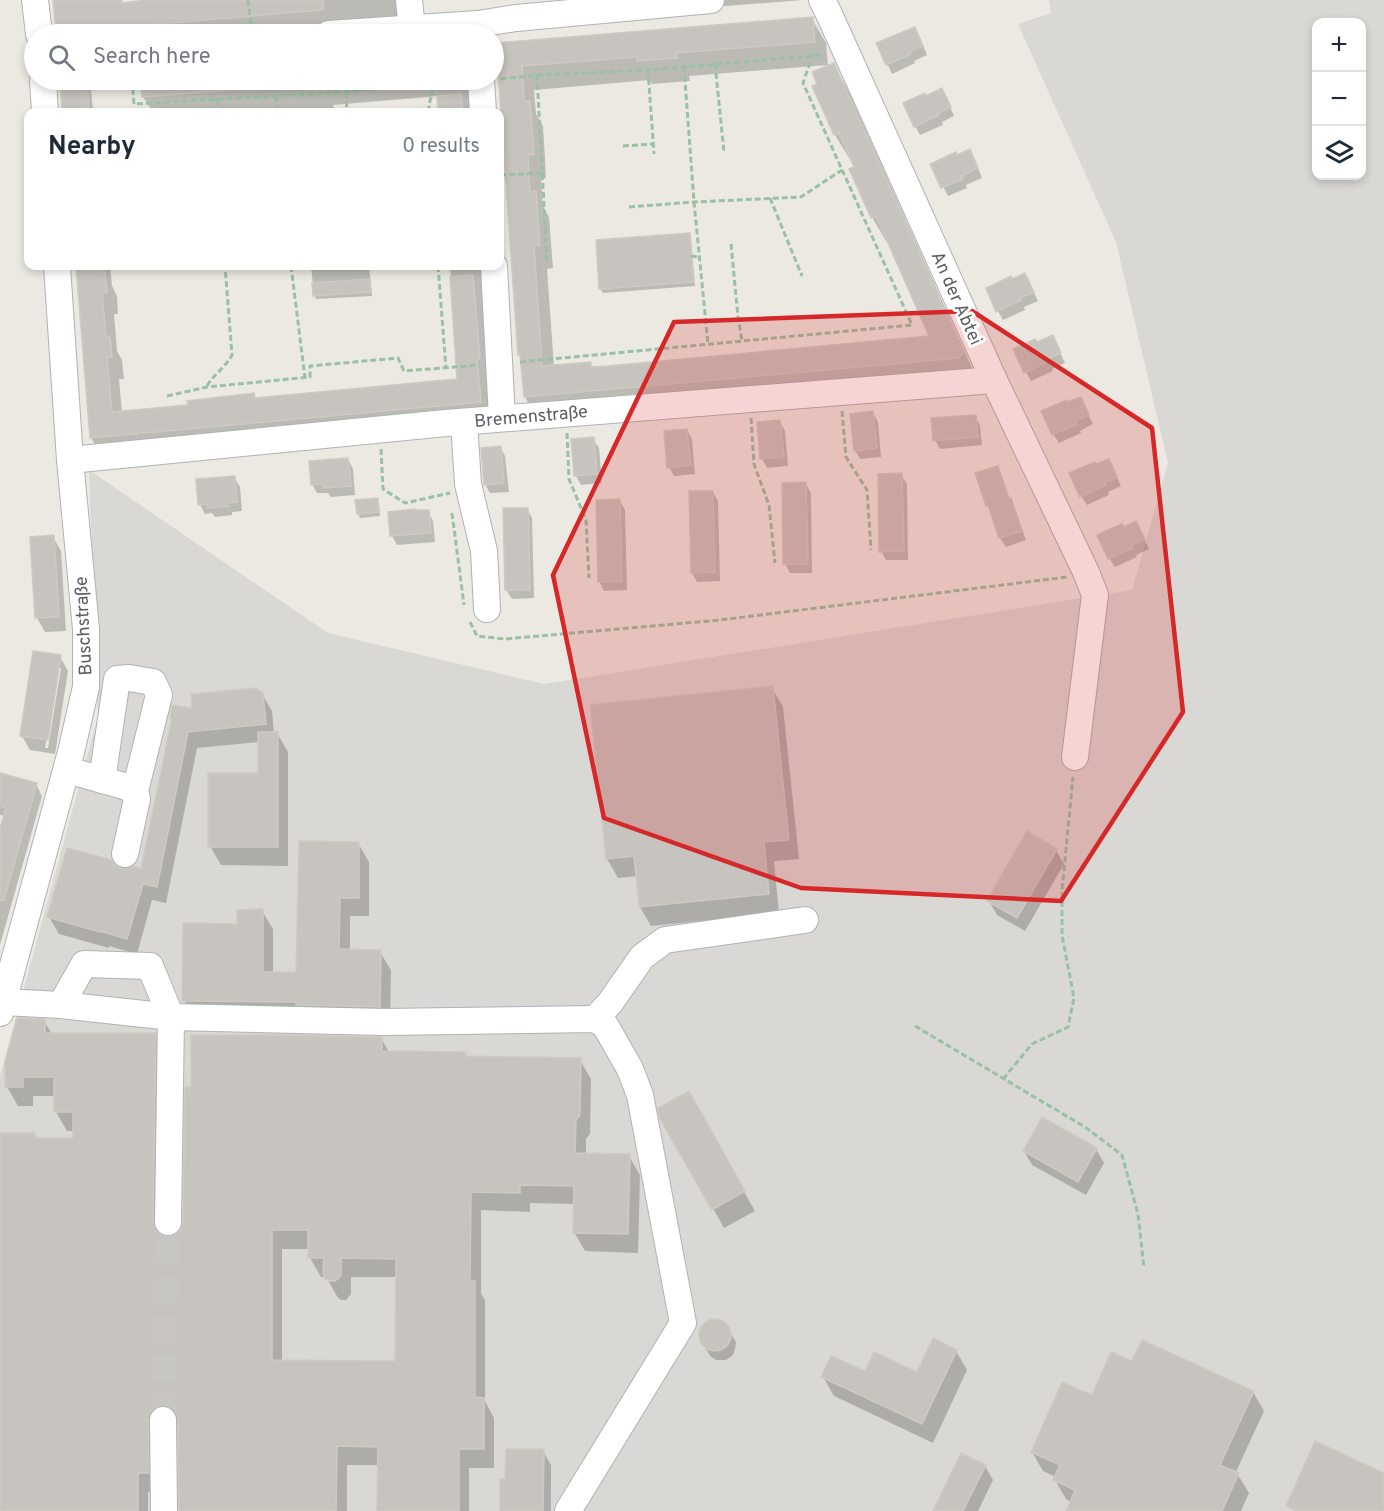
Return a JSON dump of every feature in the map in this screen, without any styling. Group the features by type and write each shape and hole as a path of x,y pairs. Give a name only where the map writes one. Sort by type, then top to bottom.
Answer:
{"street":[{"path":"35,0 38,24"},
{"path":"409,0 411,24"},
{"path":"495,24 516,18 711,0"},
{"name":"An der Abtei","path":"822,0 994,380 1090,583"},
{"path":"44,90 45,108"},
{"path":"482,90 483,108"},
{"name":"Buschstraße","path":"1,1007 67,770 86,687 86,629 70,460 57,270"},
{"path":"494,270 502,418"},
{"name":"Bremenstraße","path":"70,460 502,418 994,380"},
{"path":"464,422 468,484 484,551 474,614"},
{"path":"1075,757 1090,583"},
{"path":"102,780 117,679 129,678 153,682 159,695 135,791 137,799 125,854"},
{"path":"67,770 135,791"},
{"path":"596,1019 642,957 665,940 805,920"},
{"path":"61,1005 84,964 150,966 171,1017 168,1222"},
{"path":"1,1007 61,1005 171,1017 384,1022 596,1019 605,1025 630,1069 640,1095 683,1323 568,1511"},
{"path":"163,1420 164,1511"}],"path":[{"path":"248,0 251,24"},
{"path":"167,396 207,387 310,377 310,366 398,358 404,371 912,325 803,82 812,57"},
{"path":"715,64 724,152"},
{"path":"684,67 708,344"},
{"path":"648,70 654,154"},
{"path":"537,75 547,262"},
{"path":"429,108 428,102 434,90"},
{"path":"346,92 347,108"},
{"path":"276,96 278,108"},
{"path":"217,99 218,108"},
{"path":"623,146 653,144"},
{"path":"629,207 801,197 842,170"},
{"path":"504,176 543,173"},
{"path":"770,198 802,276"},
{"path":"731,244 742,341"},
{"path":"692,256 699,257"},
{"path":"207,387 232,355 225,270"},
{"path":"292,270 305,378"},
{"path":"438,270 446,368"},
{"path":"840,392 846,458 867,490 871,550"},
{"path":"749,399 754,464 769,505 775,563"},
{"path":"566,413 569,479 586,520 590,578"},
{"path":"380,429 383,489 405,503 450,493"},
{"path":"451,503 456,555 474,614 477,636 505,639 720,620 1061,579 1090,583"},
{"path":"1003,1079 1032,1044 1068,1027 1074,998 1062,935 1062,891 1075,757"},
{"path":"915,1026 1084,1127 1122,1155 1138,1214 1144,1268"}],"highlighted area":[{"path":"972,311 1152,428 1183,712 1061,901 801,888 604,818 553,575 674,322"}],"shaded area":[{"path":"1049,0 1384,0 1384,1511 0,1511 0,1076 98,716 89,470 328,633 544,684 1132,590 1168,463 1116,242 1018,24 1051,13"}],"building":[{"path":"53,0 122,0 122,3 146,0 323,0 323,10 157,24 56,24"},
{"path":"813,17 815,42 676,53 677,58 637,61 637,57 522,66 524,101 530,101 534,154 528,155 530,192 536,191 540,245 534,245 542,366 591,362 591,367 608,366 929,336 876,216 871,218 849,169 854,167 839,133 834,135 812,86 817,84 812,72 834,63 963,352 959,358 524,397 520,355 518,355 504,156 504,108 501,108 499,90 504,90 504,42"},
{"path":"915,27 923,46 886,65 876,43"},
{"path":"942,88 951,107 914,127 903,103"},
{"path":"61,90 88,90 89,108 62,108"},
{"path":"141,90 230,90 142,97"},
{"path":"461,94 463,108 438,108 437,96"},
{"path":"970,149 978,168 962,176 963,179 941,188 930,164 956,152 957,155"},
{"path":"690,233 693,282 599,289 596,240"},
{"path":"76,270 105,272 107,292 102,292 106,337 110,336 112,357 107,357 112,412 188,405 187,401 254,393 255,398 457,379 450,277 473,275 481,402 90,438"},
{"path":"1025,273 1034,292 996,312 986,288 1011,276 1012,279"},
{"path":"370,279 371,292 313,296 312,283"},
{"path":"1053,335 1061,353 1024,373 1013,349 1035,339 1037,342"},
{"path":"1081,397 1089,415 1076,421 1077,424 1052,435 1041,411"},
{"path":"873,411 877,448 854,451 850,414"},
{"path":"976,415 978,437 933,441 931,418"},
{"path":"780,420 784,457 760,459 757,422"},
{"path":"687,429 691,465 667,468 664,431"},
{"path":"594,437 597,474 574,476 571,439"},
{"path":"501,446 504,483 484,485 481,448"},
{"path":"348,458 351,486 324,488 323,484 311,485 309,461"},
{"path":"1109,459 1117,477 1104,483 1106,485 1080,497 1069,473"},
{"path":"998,466 1022,531 999,538 975,473"},
{"path":"902,473 904,551 879,552 878,474"},
{"path":"235,476 237,502 227,503 228,506 208,508 207,504 198,505 196,479"},
{"path":"806,482 808,564 783,564 782,483"},
{"path":"689,491 713,491 715,572 691,573"},
{"path":"378,498 379,512 357,514 355,500"},
{"path":"620,499 622,581 598,582 596,500"},
{"path":"503,508 528,508 530,590 505,590"},
{"path":"429,510 431,533 390,536 388,512"},
{"path":"1136,521 1145,539 1132,545 1133,548 1108,559 1097,535 1122,524 1124,527"},
{"path":"54,535 59,617 35,618 30,537"},
{"path":"33,651 61,655 48,740 20,736"},
{"path":"773,686 789,840 764,842 769,894 639,907 634,856 606,859 590,705"},
{"path":"256,688 263,693 266,724 188,732 157,887 143,884 127,939 47,917 67,848 112,860 121,868 133,866 141,869 172,718 170,718 172,705 192,708 191,694"},
{"path":"258,732 278,732 278,847 208,847 208,773 258,773"},
{"path":"0,773 37,783 4,900 0,900 0,828 6,808 0,806"},
{"path":"1027,831 1057,849 1017,918 987,901"},
{"path":"299,841 359,842 359,898 340,898 339,949 381,950 380,1007 296,1005 296,1002 182,1001 183,923 237,924 237,910 263,909 263,972 296,972"},
{"path":"17,1018 45,1019 45,1033 156,1033 153,1222 155,1230 167,1237 176,1235 183,1222 185,1087 191,1087 191,1035 382,1037 382,1051 465,1052 465,1056 581,1058 580,1115 576,1120 575,1153 630,1154 628,1234 573,1233 574,1186 520,1185 520,1193 471,1192 470,1281 475,1281 475,1397 484,1398 484,1449 459,1449 459,1511 377,1511 378,1447 337,1446 336,1511 179,1511 178,1420 176,1412 163,1405 155,1407 150,1412 148,1420 149,1473 138,1473 138,1511 0,1511 0,1133 35,1133 35,1138 73,1138 73,1112 54,1112 54,1077 23,1077 23,1087 5,1087 5,1062","holes":["272,1230 308,1230 308,1258 324,1258 323,1274 329,1281 335,1281 341,1275 341,1258 396,1259 395,1361 272,1360"]},
{"path":"689,1091 745,1191 712,1210 659,1117 658,1108"},
{"path":"1042,1117 1097,1148 1078,1182 1023,1151"},
{"path":"715,1319 727,1323 731,1335 727,1347 715,1351 703,1347 699,1335 703,1323"},
{"path":"933,1338 957,1350 922,1424 821,1377 831,1356 865,1371 874,1352 917,1372"},
{"path":"1142,1340 1254,1391 1220,1465 1239,1473 1222,1511 1066,1511 1075,1490 1053,1480 1060,1465 1031,1452 1062,1382 1092,1395 1111,1352 1132,1361"},
{"path":"1315,1441 1384,1473 1384,1511 1297,1511 1286,1506"},
{"path":"506,1449 544,1449 543,1511 500,1511 500,1479 505,1479"},
{"path":"961,1453 986,1465 963,1511 933,1511"}],"tunnel":[{"path":"163,1420 168,1222"}]}
